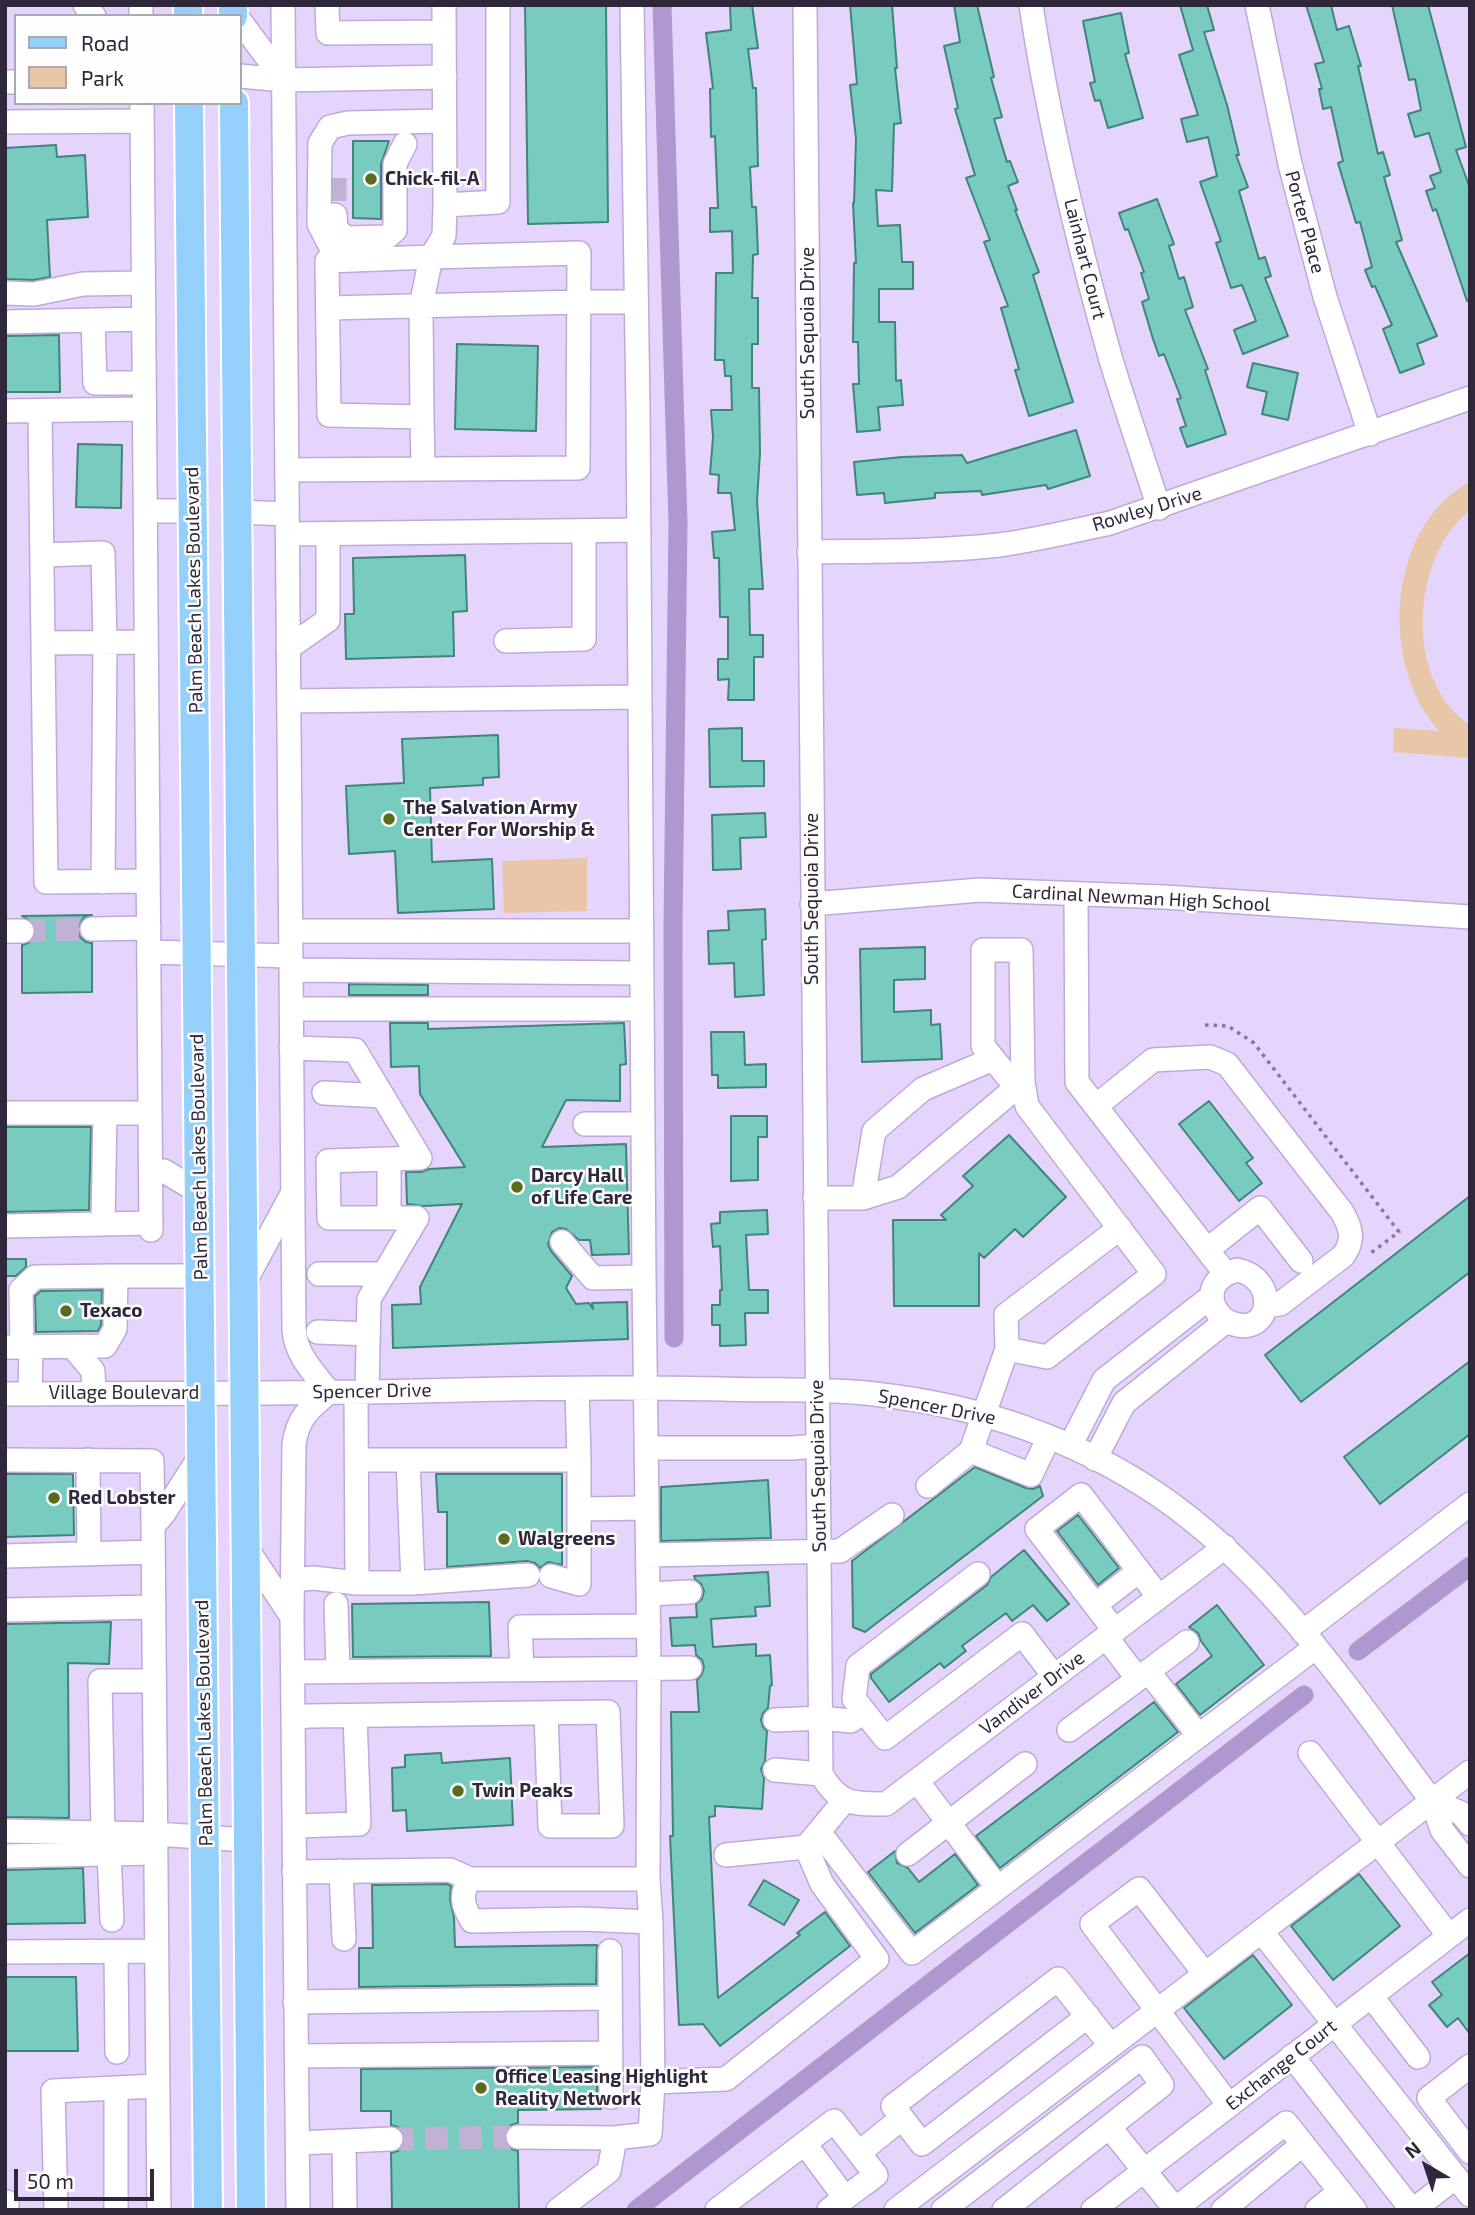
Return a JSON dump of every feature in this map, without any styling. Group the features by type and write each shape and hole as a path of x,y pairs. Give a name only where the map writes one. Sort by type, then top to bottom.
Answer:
{"main road":[{"name":"Palm Beach Lakes Boulevard","path":"189,105 208,2210"},
{"path":"234,105 251,2210"}],"street":[{"path":"283,5 294,1338 303,1359 328,1392 309,1409 298,1424 295,1435 292,1617 298,2210"},
{"path":"327,5 328,33 444,32"},
{"path":"423,469 421,306 431,257 444,236 444,5"},
{"path":"445,205 498,202 498,5"},
{"path":"518,2137 615,2138 650,2134 653,2082 648,1879 648,1508 632,5"},
{"name":"South Sequoia Drive","path":"805,5 821,1718 832,1788"},
{"name":"Lainhart Court","path":"1031,5 1056,140 1082,252 1112,362 1159,508"},
{"name":"Porter Place","path":"1257,5 1290,164 1325,297 1370,434"},
{"path":"242,23 284,80"},
{"path":"242,76 284,80 445,77"},
{"path":"5,122 142,112 151,1226 5,1226"},
{"path":"337,259 319,224 320,143 330,127 348,123 405,133 443,121"},
{"path":"335,178 335,145 348,123"},
{"path":"335,215 336,229 346,238 387,237 395,230 395,164 405,133"},
{"path":"405,133 405,257"},
{"path":"287,470 579,468 579,253 327,261 329,415 422,417"},
{"path":"5,293 34,294 83,284 143,283"},
{"path":"328,308 636,302"},
{"path":"5,322 144,319"},
{"path":"93,320 95,383 144,383"},
{"name":"Rowley Drive","path":"809,552 999,545 1088,528 1159,508 1470,398"},
{"path":"5,411 144,410"},
{"path":"40,411 46,882 148,881"},
{"path":"145,511 193,511"},
{"path":"237,512 328,534 639,530"},
{"path":"506,641 583,639 584,531"},
{"path":"288,648 328,620 328,534"},
{"path":"42,555 103,553 103,882"},
{"path":"43,643 146,642"},
{"path":"289,701 640,697"},
{"name":"Cardinal Newman High School","path":"812,904 980,890 1164,897 1470,917"},
{"path":"1076,895 1077,1082 1225,1273"},
{"path":"92,929 149,928"},
{"path":"290,932 641,931"},
{"path":"1006,1349 1046,1357 1154,1274 1027,1106 1020,1084 1021,950 984,950 983,1046 1020,1084"},
{"path":"149,952 240,955 321,970 642,973"},
{"path":"321,970 321,1009"},
{"path":"443,1009 445,972"},
{"path":"613,1009 614,973"},
{"path":"291,1009 642,1009"},
{"path":"291,1048 355,1050 420,1158 328,1161 329,1218 417,1219 369,1299 357,1460 357,1583"},
{"path":"1096,1106 1153,1060 1210,1057 1227,1064 1342,1212 1352,1238 1343,1256 1280,1304 1266,1306"},
{"path":"863,1198 874,1131 923,1089 993,1059"},
{"path":"815,1198 863,1198 898,1187 1020,1084"},
{"path":"324,1093 383,1096"},
{"path":"5,1113 150,1113"},
{"path":"103,1224 105,1113"},
{"path":"585,1124 643,1124"},
{"path":"389,1159 389,1218"},
{"path":"150,1170 164,1171 199,1192"},
{"path":"243,1285 293,1194"},
{"path":"1207,1250 1261,1208 1301,1261"},
{"path":"928,1486 971,1451 1006,1349 1006,1315 1120,1228"},
{"path":"562,1242 593,1278 644,1277"},
{"path":"1237,1270 1247,1272 1262,1286 1266,1306 1255,1322 1246,1326 1236,1325 1219,1314 1212,1296 1213,1286 1225,1273 1237,1270"},
{"path":"319,1274 384,1274"},
{"path":"19,1347 105,1346 116,1329 116,1276"},
{"path":"30,1394 19,1347 21,1290 35,1278 200,1276"},
{"path":"1070,1446 1104,1380 1212,1296"},
{"path":"1096,1459 1124,1404 1226,1321"},
{"path":"318,1332 368,1334"},
{"path":"73,1347 93,1371 94,1393"},
{"name":"Spencer Drive","path":"244,1392 646,1388 870,1393 916,1399 984,1414 1049,1437 1096,1459 1157,1494 1224,1547 1264,1586 1310,1640 1432,1801 1442,1830 1470,1866"},
{"path":"551,1576 579,1584 577,1389"},
{"name":"Village Boulevard","path":"5,1394 244,1392"},
{"path":"971,1451 1031,1475 1049,1437"},
{"path":"647,1448 817,1446"},
{"path":"153,1526 201,1455"},
{"path":"5,1460 152,1461 159,2210"},
{"path":"88,1460 89,1553"},
{"path":"357,1460 579,1460"},
{"path":"408,1460 413,1583"},
{"path":"1159,1597 1081,1495 1037,1529 1095,1605 1110,1634 1199,1736"},
{"path":"813,1840 912,1953 1199,1736 1470,1504"},
{"path":"580,1509 648,1508"},
{"path":"648,1555 840,1551 892,1515"},
{"path":"245,1546 292,1617"},
{"name":"Vandiver Drive","path":"775,1770 832,1788 860,1804 886,1804 1224,1547"},
{"path":"5,1556 153,1552"},
{"path":"1095,1605 1139,1571"},
{"path":"978,1574 858,1666 854,1699 885,1738 1021,1634 1055,1676"},
{"path":"293,1580 313,1578 357,1583 413,1583 527,1575"},
{"path":"648,1594 690,1592"},
{"path":"337,1604 338,1672"},
{"path":"5,1611 154,1607"},
{"path":"522,1669 520,1627 649,1626"},
{"path":"1069,1730 1187,1642"},
{"path":"293,1672 690,1668"},
{"path":"112,1920 106,1843 100,1681 154,1681"},
{"path":"775,1720 821,1718 851,1721 864,1711"},
{"path":"293,1718 355,1716 608,1712 612,1826 550,1826 546,1713"},
{"path":"294,1826 359,1824 355,1716"},
{"path":"1310,1753 1449,1936"},
{"path":"908,1854 1025,1764"},
{"path":"896,2210 1470,1772"},
{"path":"917,1781 998,1888"},
{"path":"653,2082 726,2079 877,1959 822,1884 813,1840 832,1788"},
{"name":"Spencer Drive","path":"1432,1801 1461,1813 1470,1824"},
{"path":"5,1831 106,1843 155,1843 205,1837 247,1840"},
{"path":"726,1855 813,1840"},
{"path":"5,1856 106,1843"},
{"path":"294,1872 450,1870 470,1879 648,1879"},
{"path":"341,1871 344,1939"},
{"path":"470,1879 462,1900 472,1921 581,1919 651,1922"},
{"path":"1205,1974 1139,1889 1092,1924 1229,2105"},
{"name":"Exchange Court","path":"1093,2210 1470,1920"},
{"path":"1261,1931 1463,2186 1412,2210 1292,2056"},
{"path":"5,1952 156,1951"},
{"path":"610,1951 611,2097"},
{"path":"116,1952 117,2052"},
{"path":"1088,2016 922,2144 893,2106 1058,1979 1088,2016 1111,2046"},
{"path":"1371,1996 1419,2057"},
{"path":"295,2002 610,1998"},
{"path":"297,2056 611,2053"},
{"path":"943,2210 1142,2057 1162,2085 1004,2210"},
{"path":"1468,2145 1429,2098 1470,2066"},
{"path":"56,2210 53,2091 157,2086"},
{"path":"116,2088 116,2210"},
{"path":"860,2152 902,2118"},
{"path":"717,2210 834,2121 876,2175 837,2204 805,2144"},
{"path":"1110,2128 1176,2209 1286,2123 1354,2210"},
{"path":"558,2210 608,2172 615,2138"},
{"path":"298,2143 391,2139"},
{"path":"344,2142 345,2210"},
{"path":"1223,2210 1303,2144"},
{"path":"1317,2210 1340,2191"}],"path":[{"path":"1205,1025 1228,1026 1254,1043 1399,1232 1365,1258"},
{"path":"1311,1133 1318,1127"}],"green space":[{"path":"1470,482 1470,510 1450,531 1436,557 1426,587 1423,619 1425,650 1433,679 1448,705 1470,725 1470,758 1393,752 1394,728 1439,731 1420,703 1407,670 1400,635 1400,598 1407,563 1421,530 1442,503"},
{"path":"587,858 587,911 504,913 502,861"}],"building":[{"path":"525,5 606,5 608,222 528,224"},
{"path":"730,5 752,5 758,48 748,49 753,88 756,88 758,166 750,167 752,207 756,207 758,254 753,255 752,298 758,298 758,344 752,344 752,388 759,388 760,453 757,501 763,589 749,589 750,635 763,635 763,657 754,657 754,700 728,700 729,679 718,680 718,659 728,659 728,617 720,617 719,558 714,558 712,532 735,530 731,493 718,493 719,475 710,474 713,437 711,410 732,410 731,376 725,376 724,360 715,360 716,273 733,273 732,231 710,232 710,208 718,208 715,136 711,137 710,89 713,88 706,33 731,30"},
{"path":"850,5 892,5 901,123 894,124 892,191 876,190 878,226 900,225 902,262 913,262 913,289 879,289 879,322 895,322 896,381 901,380 903,405 878,407 880,430 857,432 853,384 859,384 858,342 853,342 856,139 850,85 857,84"},
{"path":"954,5 977,5 994,77 991,78 1002,117 994,119 1007,162 1010,161 1018,182 1008,186 1039,272 1033,275 1073,402 1029,416 1015,370 1019,369 1001,308 1008,306 984,242 990,240 966,178 975,175 955,109 958,108 944,46 960,42"},
{"path":"1180,5 1207,5 1214,30 1204,32 1227,105 1239,155 1236,155 1248,187 1239,191 1259,259 1265,257 1271,276 1265,278 1288,336 1243,354 1234,330 1256,321 1242,285 1231,288 1216,243 1221,241 1200,182 1217,176 1208,137 1187,142 1181,119 1198,115 1179,55 1193,50"},
{"path":"1306,5 1331,5 1337,30 1349,26 1361,66 1358,66 1378,154 1383,152 1390,175 1384,177 1402,240 1396,242 1437,336 1417,344 1424,364 1400,373 1383,329 1392,325 1365,270 1372,267 1360,222 1356,223 1338,163 1343,161 1331,107 1323,109 1319,89 1322,89 1315,64 1324,62"},
{"path":"1392,5 1428,5 1466,147 1456,150 1470,188 1470,301 1467,301 1436,209 1433,211 1426,191 1435,188 1430,176 1441,172 1429,133 1415,137 1408,114 1421,110 1415,79 1409,80"},
{"path":"1121,13 1129,53 1125,54 1143,118 1108,128 1100,100 1095,101 1090,83 1095,82 1083,21"},
{"name":"Chick-fil-A","path":"353,141 389,141 381,164 381,219 353,218"},
{"path":"56,145 57,157 85,155 88,217 47,220 50,277 33,280 5,279 5,148"},
{"path":"1157,199 1174,244 1169,246 1179,279 1184,277 1193,307 1185,310 1208,369 1205,370 1226,434 1187,447 1180,428 1186,426 1177,399 1181,398 1164,354 1159,356 1153,339 1142,302 1149,299 1141,273 1144,272 1119,213"},
{"path":"59,335 60,392 5,392 5,336"},
{"path":"457,344 538,346 536,431 455,429"},
{"path":"1253,363 1298,373 1288,420 1262,414 1267,392 1247,387"},
{"path":"1076,430 1090,476 1048,489 1046,485 982,495 981,491 935,493 935,498 885,503 884,493 857,495 854,462 962,455 967,463"},
{"path":"78,444 122,445 121,508 76,507"},
{"path":"465,555 467,611 453,612 454,656 346,659 345,614 354,614 353,558"},
{"path":"742,728 742,761 764,761 764,786 710,787 709,729"},
{"name":"The Salvation Army Center For Worship &","path":"498,735 499,777 483,778 483,785 430,788 432,862 492,859 494,909 398,913 395,851 349,854 346,786 404,783 402,739"},
{"path":"765,813 766,837 740,838 741,869 713,870 712,815"},
{"path":"765,909 766,939 762,940 764,995 735,997 734,963 709,964 708,931 729,930 728,911"},
{"path":"92,915 84,917 78,929 80,937 92,943 92,992 22,993 22,945 34,939 36,930 34,923 22,916"},
{"path":"925,947 925,979 894,980 894,1012 931,1010 931,1025 940,1024 942,1059 862,1062 860,949"},
{"path":"349,984 428,985 428,995 349,995"},
{"name":"Darcy Hall of Life Care","path":"390,1023 428,1023 428,1029 624,1023 626,1064 620,1065 620,1101 566,1100 542,1147 626,1144 629,1254 592,1255 590,1240 579,1240 566,1229 559,1228 552,1232 548,1244 572,1276 566,1288 576,1304 589,1303 593,1309 592,1303 627,1302 628,1339 393,1348 392,1305 421,1304 420,1287 462,1204 407,1204 406,1172 465,1167 420,1094 419,1066 391,1067"},
{"path":"711,1032 744,1032 745,1065 766,1064 766,1087 718,1088 718,1075 712,1075"},
{"path":"1209,1101 1253,1158 1246,1163 1262,1183 1239,1201 1179,1124"},
{"path":"731,1116 767,1116 767,1137 758,1137 758,1180 731,1181"},
{"path":"5,1127 91,1127 89,1210 5,1212"},
{"path":"1009,1135 1066,1197 1023,1237 1015,1229 984,1258 979,1253 979,1306 894,1306 893,1220 946,1220 941,1215 973,1186 963,1176"},
{"path":"1470,1196 1470,1272 1301,1402 1265,1355"},
{"path":"767,1210 768,1234 746,1235 749,1290 768,1290 768,1313 745,1313 746,1345 720,1346 720,1325 712,1325 712,1305 720,1305 720,1246 713,1247 711,1224 720,1223 720,1212"},
{"path":"5,1259 26,1259 26,1267 16,1276 5,1276"},
{"path":"102,1290 101,1325 98,1331 36,1332 35,1296 41,1291"},
{"path":"1470,1361 1470,1434 1380,1504 1344,1457"},
{"path":"975,1467 1026,1488 1040,1486 1043,1496 865,1632 853,1627 852,1561"},
{"path":"5,1474 73,1474 74,1535 5,1537"},
{"name":"Walgreens","path":"436,1474 562,1474 562,1565 548,1562 540,1568 527,1561 447,1567 447,1512 438,1512"},
{"path":"768,1480 771,1538 661,1541 661,1487"},
{"path":"1078,1515 1119,1568 1098,1585 1057,1531"},
{"path":"1024,1550 1069,1604 1047,1621 1033,1605 1012,1621 1006,1613 962,1646 966,1651 944,1668 940,1663 889,1702 871,1678 871,1674 987,1585 991,1577"},
{"path":"768,1572 770,1606 755,1607 756,1616 711,1619 713,1647 756,1644 756,1656 770,1655 772,1685 768,1708 761,1720 767,1731 765,1761 761,1769 764,1778 762,1809 715,1806 715,1816 709,1817 718,1998 800,1935 797,1933 825,1912 850,1946 720,2046 703,2024 679,2025 670,1836 673,1836 671,1712 699,1712 697,1680 704,1667 702,1660 696,1655 695,1645 672,1646 670,1618 697,1617 696,1604 702,1599 704,1591 694,1576"},
{"path":"489,1602 491,1656 353,1657 352,1604"},
{"path":"1217,1605 1264,1665 1200,1715 1176,1684 1212,1656 1198,1633 1189,1627"},
{"path":"111,1622 109,1664 68,1663 69,1818 5,1817 5,1624"},
{"path":"1154,1702 1178,1732 1000,1868 976,1836"},
{"path":"441,1753 442,1763 510,1758 513,1825 407,1831 406,1810 393,1811 392,1768 405,1767 405,1755"},
{"path":"895,1851 897,1863 908,1868 919,1882 955,1854 978,1885 915,1933 868,1872"},
{"path":"83,1868 85,1923 5,1924 5,1870"},
{"path":"1359,1874 1400,1926 1333,1980 1291,1926"},
{"path":"764,1880 799,1900 784,1925 749,1905"},
{"path":"372,1885 451,1886 455,1947 597,1945 596,1984 359,1987 359,1948 373,1948"},
{"path":"1470,1953 1470,2034 1458,2018 1447,2027 1429,2005 1442,1995 1432,1982"},
{"path":"1253,1955 1292,2005 1224,2059 1184,2008"},
{"path":"5,1977 76,1977 78,2051 5,2051"},
{"path":"597,2067 597,2097 601,2109 518,2110 518,2123 511,2125 506,2131 506,2144 518,2151 519,2210 392,2210 391,2153 403,2146 405,2138 398,2127 391,2125 391,2111 361,2111 361,2069"}],"waterway":[{"path":"662,5 678,523 673,925 674,1338"},
{"path":"1358,1651 1470,1566"},
{"path":"636,2210 1304,1695"}],"tunnel":[{"path":"335,178 335,215"},
{"path":"22,931 92,929"},
{"path":"391,2139 518,2137"}],"place":[{"name":"Chick-fil-A","path":"371,179"},
{"name":"The Salvation Army Center For Worship &","path":"389,819"},
{"name":"Darcy Hall of Life Care","path":"517,1187"},
{"name":"Texaco","path":"66,1311"},
{"name":"Red Lobster","path":"54,1498"},
{"name":"Walgreens","path":"504,1539"},
{"name":"Twin Peaks","path":"458,1791"},
{"name":"Office Leasing Highlight Reality Network","path":"481,2088"}]}
